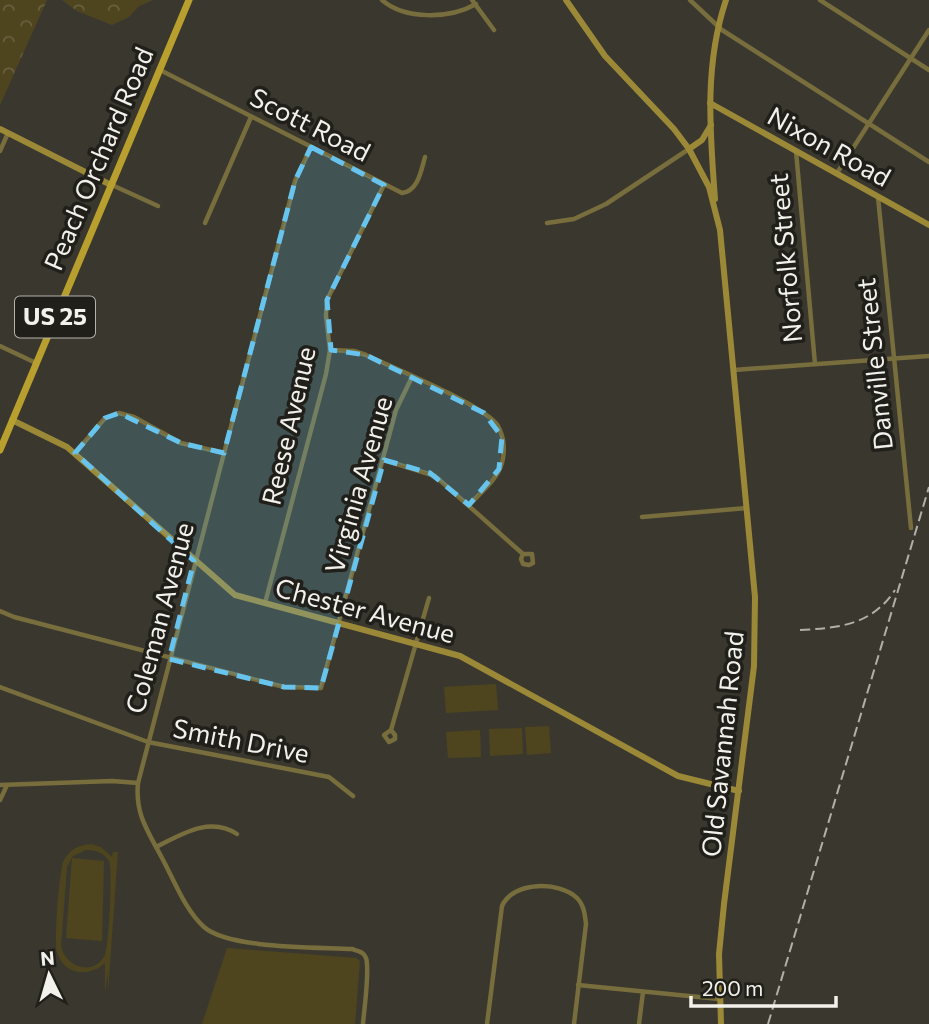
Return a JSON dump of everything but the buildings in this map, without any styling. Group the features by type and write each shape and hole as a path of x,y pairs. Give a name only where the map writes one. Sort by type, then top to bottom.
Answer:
{"main road":[{"name":"Peach Orchard Road","path":"0,450 189,0"},
{"path":"566,0 604,56 689,149 708,184 716,212"},
{"path":"716,212 710,103 712,62 726,0"},
{"name":"Nixon Road","path":"710,103 929,225"},
{"path":"689,149 702,140 711,125"},
{"path":"0,129 111,185"},
{"name":"Old Savannah Road","path":"716,212 723,260 755,597 755,642 719,954 721,1024"},
{"name":"Chester Avenue","path":"12,420 56,440 75,453 228,592 460,656 678,776 739,791"}],"street":[{"path":"382,0 395,9 417,13 453,13 474,2 494,30"},
{"path":"690,0 719,24 722,30 929,162"},
{"path":"820,0 929,71"},
{"path":"837,173 929,30"},
{"name":"Scott Road","path":"159,69 402,193 409,192 416,183 425,157"},
{"path":"205,223 251,117"},
{"path":"0,151 8,133"},
{"name":"Coleman Avenue","path":"311,147 295,181 194,561 138,783 138,811 194,915 214,934 241,942 352,949 365,955 367,968 363,1024"},
{"path":"547,223 574,219 606,204 689,149"},
{"name":"Norfolk Street","path":"796,150 815,364"},
{"path":"111,185 158,206"},
{"name":"Reese Avenue","path":"265,604 326,374 330,350 327,300 384,185"},
{"name":"Danville Street","path":"878,196 911,528"},
{"path":"0,346 36,363"},
{"path":"330,350 361,353 484,413 498,426 504,446 502,463 495,477 469,505"},
{"path":"734,370 929,356"},
{"name":"Virginia Avenue","path":"0,611 169,659 284,687 321,688 397,410 412,377"},
{"path":"75,453 105,418 119,414 134,417 181,443 224,453"},
{"path":"384,460 430,473 523,554"},
{"path":"642,517 747,508"},
{"path":"391,730 429,598"},
{"name":"Smith Drive","path":"0,687 148,743 330,777 352,796"},
{"path":"0,785 112,780 138,783"},
{"path":"0,800 7,785"},
{"path":"156,847 202,827 226,827 237,834"},
{"path":"487,1024 504,902 514,891 533,887 561,890 573,895 584,911 586,925 574,1024"},
{"path":"578,985 719,999"},
{"path":"639,1024 643,992"}],"highlighted area":[{"path":"311,147 384,185 327,300 331,350 366,355 484,413 502,437 499,469 469,505 430,473 384,460 321,688 284,687 169,659 194,561 75,453 105,418 119,413 181,443 224,453 295,181"}],"green space":[{"path":"0,0 47,0 0,105"},
{"path":"62,0 153,0 139,6 129,17 112,25 77,11"},
{"path":"496,684 498,710 446,713 444,687"},
{"path":"549,726 551,753 527,755 525,727"},
{"path":"522,728 523,754 490,756 489,729"},
{"path":"480,730 481,757 448,758 446,732"},
{"path":"91,844 101,847 112,857 113,852 118,852 108,992 108,971 105,992 105,963 92,971 71,970 60,960 56,946 59,890 64,860 72,850","holes":["86,850 96,851 109,861 111,892 105,955 94,966 80,967 68,959 61,946 67,867 73,856"]},
{"path":"72,858 104,861 102,941 66,938"},
{"path":"227,948 356,958 360,961 355,1024 202,1024"}],"railway":[{"path":"768,1024 929,487"},
{"path":"800,630 841,626 865,618 886,602 895,590"}]}
